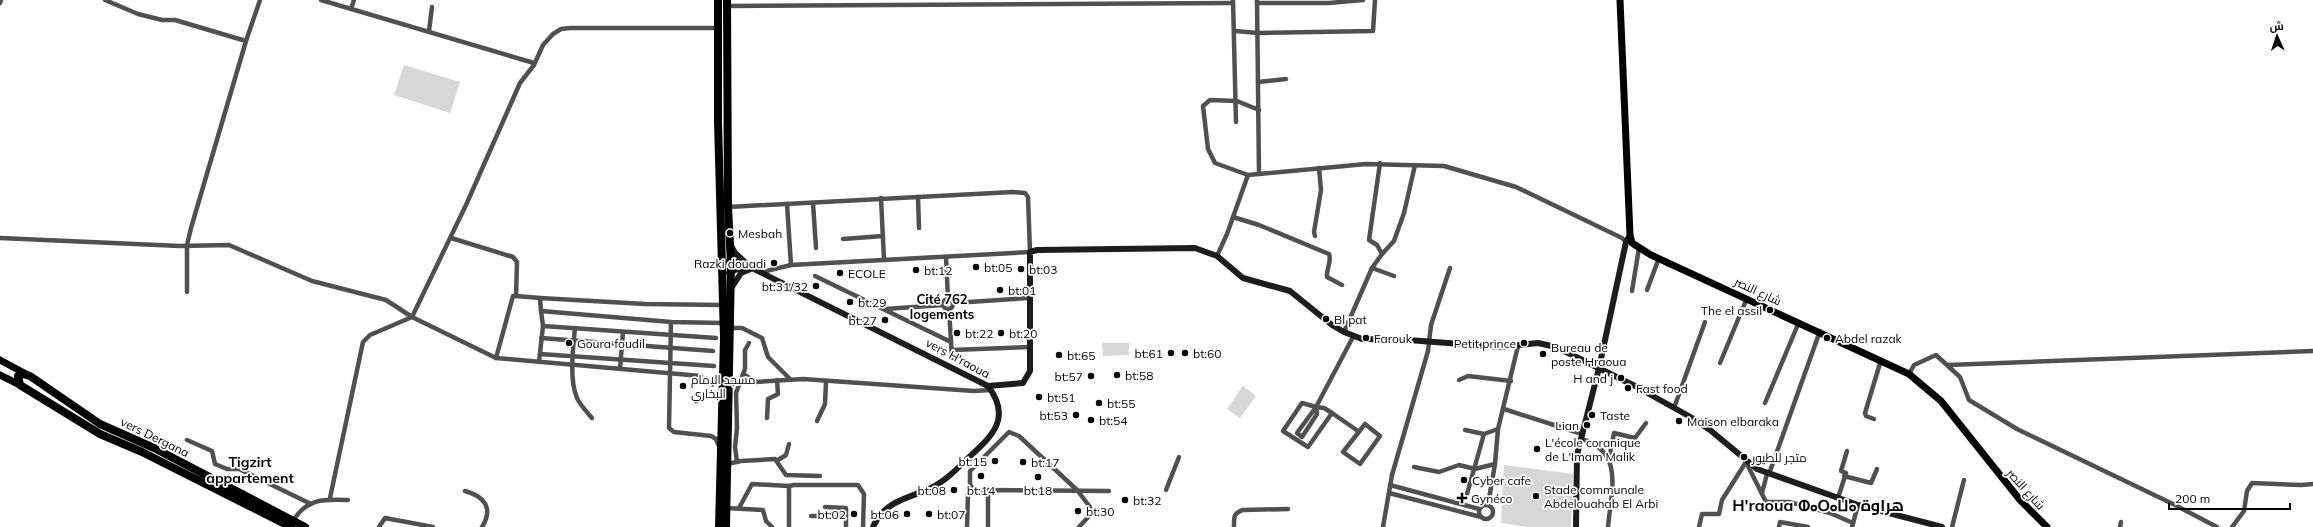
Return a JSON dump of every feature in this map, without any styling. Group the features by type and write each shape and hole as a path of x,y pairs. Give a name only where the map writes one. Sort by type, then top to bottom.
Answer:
{"highway":[{"path":"718,0 720,262 726,326 726,527"},
{"path":"719,527 720,450 726,326 731,262 728,207 727,3"},
{"path":"30,376 20,375 18,378 20,385 100,434 142,452 292,524"},
{"name":"vers Dergana","path":"30,376 100,424 154,448 292,524 305,527"}],"main road":[{"path":"1620,0 1630,235"},
{"name":"شارع النصر","path":"1630,235 1632,243 1659,258 1820,331 1909,374 1941,401 2020,500 2047,527"},
{"path":"0,360 7,368 6,371 0,374"},
{"name":"vers Dergana","path":"0,360 16,367 30,376"},
{"path":"0,374 20,385"}],"street":[{"path":"105,0 138,14 162,20 175,20 246,41"},
{"path":"187,292 187,244 246,41 260,0"},
{"path":"321,0 534,63"},
{"path":"352,9 354,0"},
{"path":"833,0 833,6"},
{"path":"1260,174 1257,1 1329,2 1363,0"},
{"path":"1235,31 1258,33 1373,30 1375,0"},
{"path":"727,3 833,6 898,3 1233,1 1237,101 1236,122"},
{"path":"429,31 432,7"},
{"path":"330,498 364,342 370,335 412,317 451,238 520,83 534,63 543,45 553,34 561,29 718,28"},
{"path":"1258,82 1286,79"},
{"path":"1259,110 1237,101 1210,100 1203,106 1208,149 1215,163 1248,175 1380,163 1444,166 1516,187 1622,238 1626,242"},
{"path":"1380,163 1369,240 1378,245 1382,254"},
{"path":"1344,332 1372,268 1394,241 1404,214 1415,165"},
{"path":"1315,236 1314,232 1321,190 1319,168"},
{"path":"1216,256 1233,217 1248,175"},
{"path":"728,207 1014,192 1025,193 1029,202 1030,371 1023,383 974,391 790,379 756,382 743,374"},
{"path":"918,197 919,228"},
{"path":"881,198 884,260"},
{"path":"813,203 816,248"},
{"path":"787,204 791,265"},
{"path":"1233,217 1259,225 1329,254 1331,258 1326,272 1327,277 1342,285"},
{"path":"1576,527 1577,455 1599,368 1626,242 1630,235"},
{"path":"843,239 883,236"},
{"path":"0,238 229,245 312,281 386,300 412,317 496,358 701,376"},
{"path":"451,238 513,257 517,262 516,296"},
{"path":"729,242 740,258 754,268"},
{"path":"762,272 791,265 1030,252 1037,250 1195,248 1216,256 1243,278 1290,291 1344,332 1353,337 1374,340 1428,341 1501,347 1534,343 1542,344 1572,354 1674,408 1710,430 1746,462 1768,474 1838,498 1942,527"},
{"path":"1632,291 1639,248"},
{"path":"884,309 943,304 948,299 946,257"},
{"path":"1648,290 1659,258"},
{"name":"vers H'raoua","path":"720,262 731,262 754,268 989,388 998,406 999,418 996,428 989,438 940,483 896,501 885,508 873,527"},
{"path":"721,274 730,273 741,268 754,268"},
{"path":"729,295 738,275 754,268"},
{"path":"1372,268 1394,276"},
{"path":"1383,527 1390,485 1407,420 1428,351 1431,325 1450,268"},
{"path":"815,276 951,342"},
{"path":"496,358 512,296 644,304 723,305"},
{"path":"539,362 542,326 540,298"},
{"path":"948,299 954,303 1029,298"},
{"path":"1720,364 1747,298"},
{"path":"952,358 949,309 954,303"},
{"path":"943,304 949,309"},
{"path":"541,311 742,328 762,338 769,358 790,379"},
{"path":"671,322 669,428 674,432 711,436 716,439 720,450"},
{"path":"1674,408 1705,322"},
{"path":"1765,403 1799,322"},
{"path":"542,326 716,338"},
{"path":"575,328 572,356 577,398 592,418"},
{"path":"1762,493 1820,331"},
{"path":"620,369 623,332"},
{"path":"1316,407 1317,414 1302,437 1297,433 1316,407 1353,337"},
{"path":"541,338 713,351"},
{"path":"737,462 735,447 737,428 735,407 738,384 745,369 746,349 749,343"},
{"path":"1389,493 1480,517 1486,520 1492,517 1493,511 1488,505 1495,464 1498,429 1511,381 1518,346"},
{"path":"952,350 1030,347"},
{"path":"1948,365 2313,351"},
{"path":"540,354 714,366"},
{"path":"1909,374 1914,365 1936,355 1960,377 1969,400 2011,426 2217,527"},
{"path":"1874,419 1866,416 1864,413 1881,360"},
{"path":"1460,380 1468,376 1511,381"},
{"path":"767,418 769,398 778,394 777,380"},
{"path":"817,421 825,404 826,381"},
{"path":"1332,413 1308,447 1283,431 1302,403 1324,408 1332,413 1358,431"},
{"path":"1504,409 1582,437 1605,451 1609,459 1612,475 1608,527"},
{"path":"1609,459 1614,433 1635,438 1646,423"},
{"path":"1364,424 1380,436 1360,464 1343,452 1358,431 1364,424"},
{"path":"1464,430 1484,434 1498,429"},
{"path":"973,490 970,484 970,471 1009,432 1019,436 1077,490 1090,507 1090,515 1079,527"},
{"path":"1467,494 1484,434"},
{"path":"187,440 212,450 215,464 227,469 239,469 311,504"},
{"path":"727,464 737,462 778,460 786,455 789,444"},
{"path":"1838,498 1846,473 1841,471 1847,451"},
{"path":"1166,490 1179,457"},
{"path":"778,460 782,472 786,475 820,476"},
{"path":"1746,462 1762,493 1762,497 1766,502 1789,502 1830,513 1853,525 1858,504"},
{"path":"1699,527 1702,514 1719,514 1722,500 1746,462"},
{"path":"1414,467 1439,472 1459,465 1475,469 1495,464"},
{"path":"1844,476 1871,483 1877,470"},
{"path":"1952,527 1964,480"},
{"path":"739,508 752,484 790,486 858,485 864,494 863,527"},
{"path":"2232,527 2244,511 2247,491 2252,484 2313,484"},
{"path":"1390,485 1479,509"},
{"path":"789,527 790,486"},
{"path":"967,527 968,494 970,490 1109,491"},
{"path":"988,490 988,527"},
{"path":"465,491 479,495 484,500 487,510 485,522 482,527"},
{"path":"292,524 311,504 330,498 348,500"},
{"path":"1479,509 1484,505 1488,505"},
{"path":"825,506 844,506 846,527"},
{"path":"726,508 763,510 766,521 772,527"},
{"path":"1234,527 1234,517 1237,512 1243,510 1288,509"},
{"path":"1479,509 1480,517"},
{"path":"811,516 846,516"},
{"path":"379,527 385,518 433,527"},
{"path":"1779,527 1780,522 1808,527"}],"shaded area":[{"path":"404,65 460,82 450,113 394,95"},
{"path":"1102,343 1129,343 1129,355 1103,356"},
{"path":"1243,386 1256,396 1240,418 1227,409"},
{"name":"Stade communale Abdelouahab El Arbi","path":"1504,465 1573,474 1571,527 1527,527 1501,523"}],"place":[{"name":"Mesbah","path":"730,233"},
{"name":"Razki douadi","path":"774,263"},
{"name":"bt:05","path":"976,267"},
{"name":"bt:03","path":"1021,269"},
{"name":"bt:12","path":"916,270"},
{"name":"ECOLE","path":"840,273"},
{"name":"bt:31/32","path":"816,286"},
{"name":"bt:01","path":"1000,290"},
{"name":"bt:29","path":"850,302"},
{"name":"The el assil","path":"1770,310"},
{"name":"Bl pat","path":"1326,319"},
{"name":"bt:27","path":"885,320"},
{"name":"bt:22","path":"957,333"},
{"name":"bt:20","path":"1001,333"},
{"name":"Farouk","path":"1366,338"},
{"name":"Abdel razak","path":"1827,338"},
{"name":"Goura foudil","path":"569,343"},
{"name":"Petit prince","path":"1524,343"},
{"name":"bt:61","path":"1171,353"},
{"name":"bt:60","path":"1185,353"},
{"name":"Bureau de poste Hraoua","path":"1543,354"},
{"name":"bt:65","path":"1059,355"},
{"name":"bt:58","path":"1117,375"},
{"name":"bt:57","path":"1091,376"},
{"name":"H and j","path":"1621,378"},
{"name":"مسجد الإمام البخاري","path":"683,386"},
{"name":"Fast food","path":"1628,388"},
{"name":"bt:51","path":"1039,397"},
{"name":"bt:55","path":"1099,403"},
{"name":"bt:53","path":"1076,415"},
{"name":"Taste","path":"1592,415"},
{"name":"bt:54","path":"1091,420"},
{"name":"Maison elbaraka","path":"1679,421"},
{"name":"Lian","path":"1587,425"},
{"name":"L'école coranique de L'Imam Malik","path":"1537,449"},
{"name":"متجر للطيور","path":"1744,457"},
{"name":"bt:15","path":"995,461"},
{"name":"bt:17","path":"1023,462"},
{"name":"bt:14","path":"981,476"},
{"name":"bt:18","path":"1038,477"},
{"name":"Cyber cafe","path":"1464,480"},
{"name":"bt:08","path":"954,490"},
{"name":"Stade communale Abdelouahab El Arbi","path":"1536,496"},
{"name":"Gynéco","path":"1462,498"},
{"name":"bt:32","path":"1125,500"},
{"name":"bt:30","path":"1078,511"},
{"name":"bt:02","path":"854,514"},
{"name":"bt:06","path":"907,514"},
{"name":"bt:07","path":"929,514"}],"district":[{"name":"Cité 762 logements","path":"942,306"},
{"name":"Tigzirt appartement","path":"250,470"},
{"name":"H'raoua ⵀⴰⵔⴰⵡⴰ هراوة","path":"1818,505"}]}
